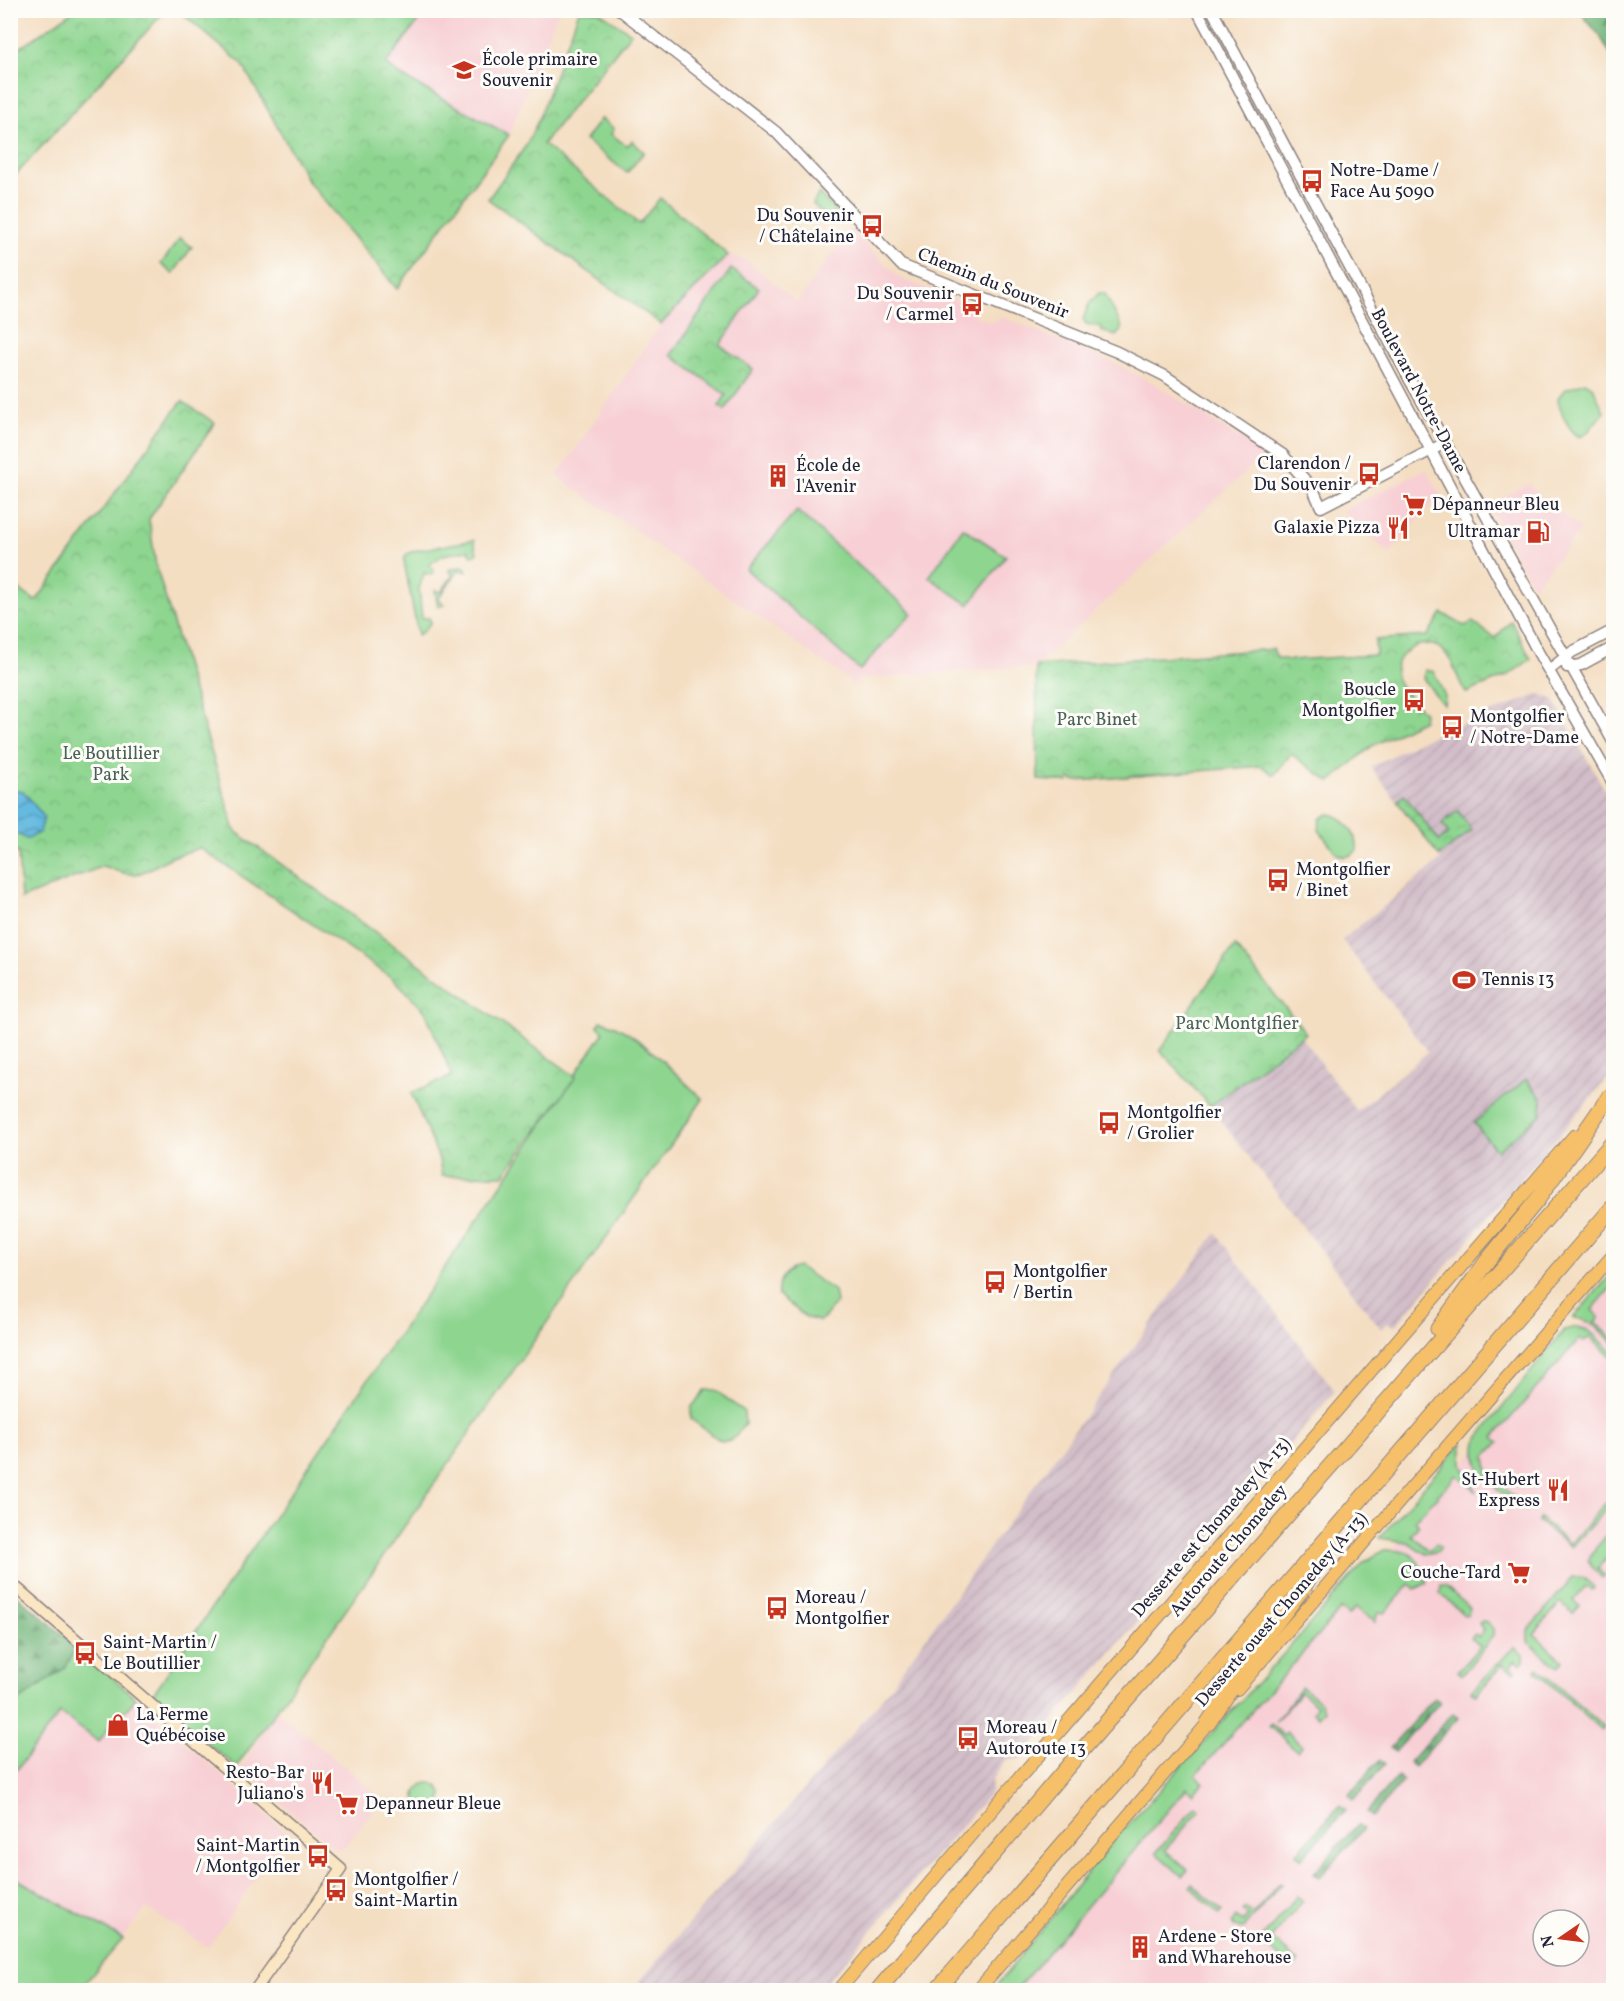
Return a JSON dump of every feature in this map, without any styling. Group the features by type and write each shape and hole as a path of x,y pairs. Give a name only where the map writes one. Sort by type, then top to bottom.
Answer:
{"highway":[{"path":"1385,1401 1487,1261 1538,1199 1611,1094"},
{"name":"Autoroute Chomedey","path":"878,1990 1385,1401 1614,1141"},
{"path":"937,1990 1356,1502 1614,1206"},
{"path":"1208,1723 1269,1632 1302,1592 1356,1502"}],"main road":[{"name":"Desserte est Chomedey (A-13)","path":"839,1990 1006,1792 1611,1094"},
{"name":"Desserte ouest Chomedey (A-13)","path":"978,1990 1614,1254"},
{"path":"10,1582 341,1869 255,1990"}],"street":[{"name":"Chemin du Souvenir","path":"620,10 776,132 901,265 1114,351 1165,376 1283,455 1307,482 1321,507 1431,451"},
{"name":"Boulevard Notre-Dame","path":"1197,10 1431,451 1614,785"},
{"name":"Boulevard Notre-Dame","path":"1212,10 1445,443 1614,743"},
{"path":"1431,451 1445,443"},
{"path":"1549,670 1568,662 1614,630"},
{"path":"1568,662 1581,665 1614,647"}],"shaded area":[{"name":"École primaire Souvenir","path":"426,11 558,11 509,135 401,76 386,64"},
{"path":"850,229 900,278 974,307 973,315 992,322 1002,317 1114,363 1153,383 1265,454 1036,666 861,679 856,685 557,476 661,324 728,255 746,260 797,302"},
{"path":"1426,469 1440,493 1390,554 1341,511"},
{"path":"1528,484 1581,530 1533,587 1488,505"},
{"path":"1539,694 1553,699 1613,804 1613,1072 1395,1326 1387,1323 1381,1329 1210,1106 1301,1037 1357,1111 1428,1052 1342,940 1441,860 1371,767 1427,738"},
{"path":"1216,1233 1335,1391 1021,1758 1005,1761 992,1780 991,1792 820,1990 647,1990 638,1983 880,1701"},
{"path":"1613,1287 1613,1990 1016,1990 1187,1788 1203,1783 1196,1776 1342,1609"},
{"path":"99,1667 287,1833 208,1947 146,1908 121,1940 11,1875 11,1777 27,1753"},
{"path":"276,1711 382,1798 344,1848 337,1850 241,1769"}],"green space":[{"path":"75,10 165,11 11,180 11,54"},
{"path":"179,11 426,11 386,64 401,76 509,135 397,289 308,181 242,64"},
{"path":"579,11 598,11 631,33 543,144 639,224 660,198 728,255 661,324 488,199 525,147 537,123"},
{"path":"1579,11 1613,11 1613,58 1600,36"},
{"path":"601,118 614,129 611,134 627,146 632,141 644,152 627,173 585,140"},
{"path":"819,193 836,211 828,220 813,204"},
{"path":"180,238 192,247 173,274 161,264"},
{"path":"731,269 759,288 720,345 753,369 725,410 719,406 726,395 671,355"},
{"path":"1099,293 1105,294 1121,325 1122,329 1116,336 1101,331 1102,327 1086,324 1083,319 1089,304"},
{"path":"1585,382 1593,387 1604,412 1587,433 1580,437 1565,420 1558,398 1564,390"},
{"name":"Le Boutillier Park","path":"182,401 215,423 149,519 156,566 235,831 576,1077 503,1175 442,1176 439,1159 411,1093 452,1076 425,1011 395,980 200,848 173,857 141,873 122,873 103,866 21,899 18,852 11,852 11,584 36,601"},
{"path":"797,511 912,613 860,670 746,569"},
{"path":"963,528 1006,556 969,605 929,577"},
{"path":"474,540 477,554 472,556 469,550 443,555 429,565 434,570 431,575 424,573 419,589 422,618 429,618 431,622 418,635 404,561 406,555 413,551"},
{"path":"464,566 467,572 459,570 438,599 444,605 438,607 435,590 441,592 453,575 449,570"},
{"name":"Parc Binet","path":"1442,613 1464,626 1473,622 1495,638 1511,621 1531,659 1507,676 1466,693 1446,653 1441,649 1425,644 1408,650 1397,663 1397,680 1424,713 1423,720 1372,746 1330,782 1291,754 1274,775 1261,766 1076,781 1069,779 1068,782 1038,780 1036,666 1273,649 1277,658 1290,660 1376,655 1375,640 1427,636"},
{"path":"1425,670 1434,672 1445,696 1444,704 1423,678"},
{"path":"1404,795 1439,841 1449,834 1442,824 1458,811 1472,830 1439,856 1397,801"},
{"path":"1328,814 1339,818 1352,832 1357,850 1352,855 1345,857 1337,854 1319,830 1320,819"},
{"name":"Parc Montglfier","path":"1235,946 1306,1033 1210,1106 1160,1050"},
{"path":"601,1021 628,1033 642,1043 703,1099 237,1766 221,1755 153,1694 575,1077 604,1032 598,1026"},
{"path":"1526,1079 1542,1099 1541,1114 1497,1151 1474,1123"},
{"path":"799,1267 834,1291 836,1302 825,1317 819,1321 807,1318 778,1295 780,1281 786,1273"},
{"path":"1613,1272 1613,1285 1592,1310 1599,1317 1595,1322 1613,1338 1613,1342 1585,1320 1573,1318"},
{"path":"1577,1327 1588,1330 1613,1352 1613,1359 1590,1337 1584,1341 1580,1338 1494,1437 1499,1442 1486,1456 1488,1473 1526,1508 1525,1511 1496,1488 1481,1471 1476,1451 1478,1438 1564,1330"},
{"path":"705,1390 715,1390 744,1412 745,1424 731,1441 721,1441 691,1419 691,1408"},
{"path":"1462,1443 1462,1465 1477,1492 1457,1475 1415,1520 1419,1525 1411,1535 1429,1550 1436,1544 1441,1548 1426,1554 1407,1542 1379,1538"},
{"path":"1607,1501 1611,1504 1571,1547 1538,1521 1540,1518 1570,1544"},
{"path":"1613,1528 1613,1551 1598,1569 1605,1576 1602,1578 1588,1562 1589,1556"},
{"path":"1384,1550 1402,1551 1413,1556 1421,1566 1427,1583 1415,1589 1410,1584 1385,1613 1378,1613 1375,1622 1356,1608 1348,1615 1341,1609 1196,1775 1203,1783 1193,1793 1187,1788 1016,1990 993,1990 1114,1840 1364,1562"},
{"path":"1573,1577 1582,1577 1594,1587 1593,1590 1586,1587 1574,1600 1580,1606 1573,1613 1560,1603 1534,1634 1563,1661 1558,1667 1528,1642 1528,1630"},
{"path":"1441,1586 1445,1586 1470,1608 1468,1614 1464,1615 1440,1593"},
{"path":"11,1590 76,1646 66,1667 11,1707"},
{"path":"1482,1621 1487,1622 1493,1629 1493,1636 1462,1675 1458,1671 1480,1646 1471,1638 1475,1634 1478,1637 1484,1630 1479,1624"},
{"path":"76,1646 136,1698 116,1717 99,1742 60,1713 11,1777 11,1707 66,1667"},
{"path":"1514,1647 1524,1655 1524,1661 1521,1664 1515,1660 1511,1666 1516,1671 1514,1673 1503,1664 1476,1695 1472,1691"},
{"path":"1538,1668 1604,1727 1601,1730 1536,1671"},
{"path":"1302,1687 1320,1702 1324,1711 1318,1717 1313,1712 1317,1706 1301,1692 1275,1722"},
{"path":"1435,1698 1440,1702 1396,1751 1390,1747"},
{"path":"1453,1713 1458,1718 1414,1767 1409,1762"},
{"path":"1271,1724 1283,1735 1287,1732 1302,1746 1297,1751 1269,1726"},
{"path":"1380,1759 1385,1764 1354,1800 1349,1795"},
{"path":"1398,1776 1403,1781 1372,1817 1367,1812"},
{"path":"429,1783 438,1787 442,1796 438,1805 429,1809 420,1805 416,1796 420,1787"},
{"path":"1340,1805 1346,1810 1301,1859 1296,1854"},
{"path":"1196,1806 1200,1810 1165,1850 1188,1870 1182,1876 1156,1853"},
{"path":"1358,1824 1363,1829 1319,1878 1314,1873"},
{"path":"10,1875 123,1939 79,1990 11,1990"},
{"path":"1280,1883 1282,1884 1243,1928 1234,1927 1232,1923 1236,1917 1242,1922 1248,1916 1243,1911 1245,1908 1253,1914"},
{"path":"1192,1884 1222,1911 1219,1914 1190,1887"},
{"path":"1297,1896 1303,1901 1271,1938 1299,1962 1293,1969 1260,1940"}],"water":[{"path":"11,791 23,791 44,817 40,832 27,839 17,834 11,835"}],"place":[{"name":"École primaire Souvenir","path":"464,70"},
{"name":"Notre-Dame / Face Au 5090","path":"1312,181"},
{"name":"Du Souvenir / Châtelaine","path":"872,226"},
{"name":"Du Souvenir / Carmel","path":"972,304"},
{"name":"Clarendon / Du Souvenir","path":"1369,474"},
{"name":"École de l'Avenir","path":"778,476"},
{"name":"Dépanneur Bleu","path":"1414,505"},
{"name":"Galaxie Pizza","path":"1398,528"},
{"name":"Ultramar","path":"1538,532"},
{"name":"Boucle Montgolfier","path":"1414,700"},
{"name":"Montgolfier / Notre-Dame","path":"1452,727"},
{"name":"Montgolfier / Binet","path":"1278,880"},
{"name":"Tennis 13","path":"1464,980"},
{"name":"Montgolfier / Grolier","path":"1109,1123"},
{"name":"Montgolfier / Bertin","path":"995,1282"},
{"name":"St-Hubert Express","path":"1558,1490"},
{"name":"Couche-Tard","path":"1519,1573"},
{"name":"Moreau / Montgolfier","path":"777,1608"},
{"name":"Saint-Martin / Le Boutillier","path":"85,1653"},
{"name":"La Ferme Québécoise","path":"118,1725"},
{"name":"Moreau / Autoroute 13","path":"968,1738"},
{"name":"Resto-Bar Juliano's","path":"322,1783"},
{"name":"Depanneur Bleue","path":"347,1804"},
{"name":"Saint-Martin / Montgolfier","path":"318,1856"},
{"name":"Montgolfier / Saint-Martin","path":"336,1890"},
{"name":"Ardene - Store and Wharehouse","path":"1140,1947"}]}
